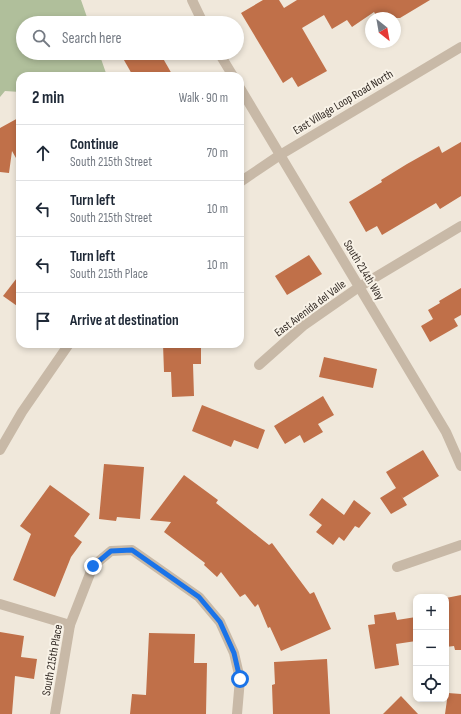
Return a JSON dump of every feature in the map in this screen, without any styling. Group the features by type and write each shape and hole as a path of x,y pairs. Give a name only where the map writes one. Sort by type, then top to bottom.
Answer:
{"street":[{"path":"192,0 200,16"},
{"name":"East Village Loop Road North","path":"244,179 280,155 461,48"},
{"path":"223,60 230,72"},
{"name":"South 214th Way","path":"244,95 446,432 461,466"},
{"name":"East Avenida del Valle","path":"259,365 303,326 359,287 461,226"},
{"path":"0,450 22,412 66,348"},
{"path":"397,567 461,544"},
{"name":"South 215th Place","path":"55,714 70,625 93,566 111,551 132,550 199,597 220,622 234,653 240,679 237,714"},
{"path":"0,604 70,625"}],"green space":[{"path":"0,0 81,0 87,16 16,16 16,60 101,60 106,72 16,72 16,92 5,91 0,97"}],"building":[{"path":"263,0 279,0 284,8 297,0 430,0 401,17 401,12 365,12 365,18 352,27 347,20 332,29 324,15 302,28 327,71 298,87 292,77 283,83 241,13"},
{"path":"124,60 164,60 171,72 131,72"},
{"path":"16,119 16,158 12,151 9,173 0,172 0,128"},
{"path":"461,142 461,196 440,209 436,203 382,235 377,226 366,232 349,202 382,182 381,180 439,146 442,153"},
{"path":"309,255 322,274 287,295 275,276"},
{"path":"16,279 16,305 3,296"},
{"path":"461,288 461,315 454,319 458,326 430,342 421,326 433,319 428,310 440,303 439,301"},
{"path":"163,348 201,348 201,364 193,364 194,396 172,397 171,372 164,372"},
{"path":"324,357 377,369 373,388 319,377"},
{"path":"323,396 334,415 318,424 323,432 304,443 300,435 285,444 274,426"},
{"path":"202,405 265,430 258,449 234,440 231,447 192,431"},
{"path":"423,450 439,476 403,498 401,495 407,505 391,514 380,498 396,488 386,472"},
{"path":"104,464 144,467 140,519 117,517 116,521 99,519"},
{"path":"184,475 218,500 216,503 269,545 272,543 310,594 314,592 331,629 281,651 270,627 268,628 258,604 255,607 245,594 240,597 221,572 217,577 204,565 205,563 164,532 171,522 150,520"},
{"path":"50,485 90,514 74,536 82,542 71,557 55,597 13,580 31,534 20,526"},
{"path":"322,498 344,515 354,500 371,513 359,528 355,526 344,541 339,537 333,545 316,532 322,525 309,515"},
{"path":"461,595 461,650 455,650 454,646 449,647 449,597"},
{"path":"395,612 397,620 413,617 413,641 396,644 399,665 375,669 368,625 375,624 374,615"},
{"path":"0,632 24,636 21,657 37,659 34,679 15,676 12,714 0,714"},
{"path":"149,633 195,634 194,663 207,663 206,714 130,714 132,694 146,695"},
{"path":"327,659 330,714 273,714 272,685 275,684 274,662"},
{"path":"449,693 461,694 461,714 445,714 447,702 449,702"},
{"path":"401,696 418,714 383,714"}],"route":[{"path":"93,566 111,551 132,550 199,597 220,622 234,653 240,679"}]}
